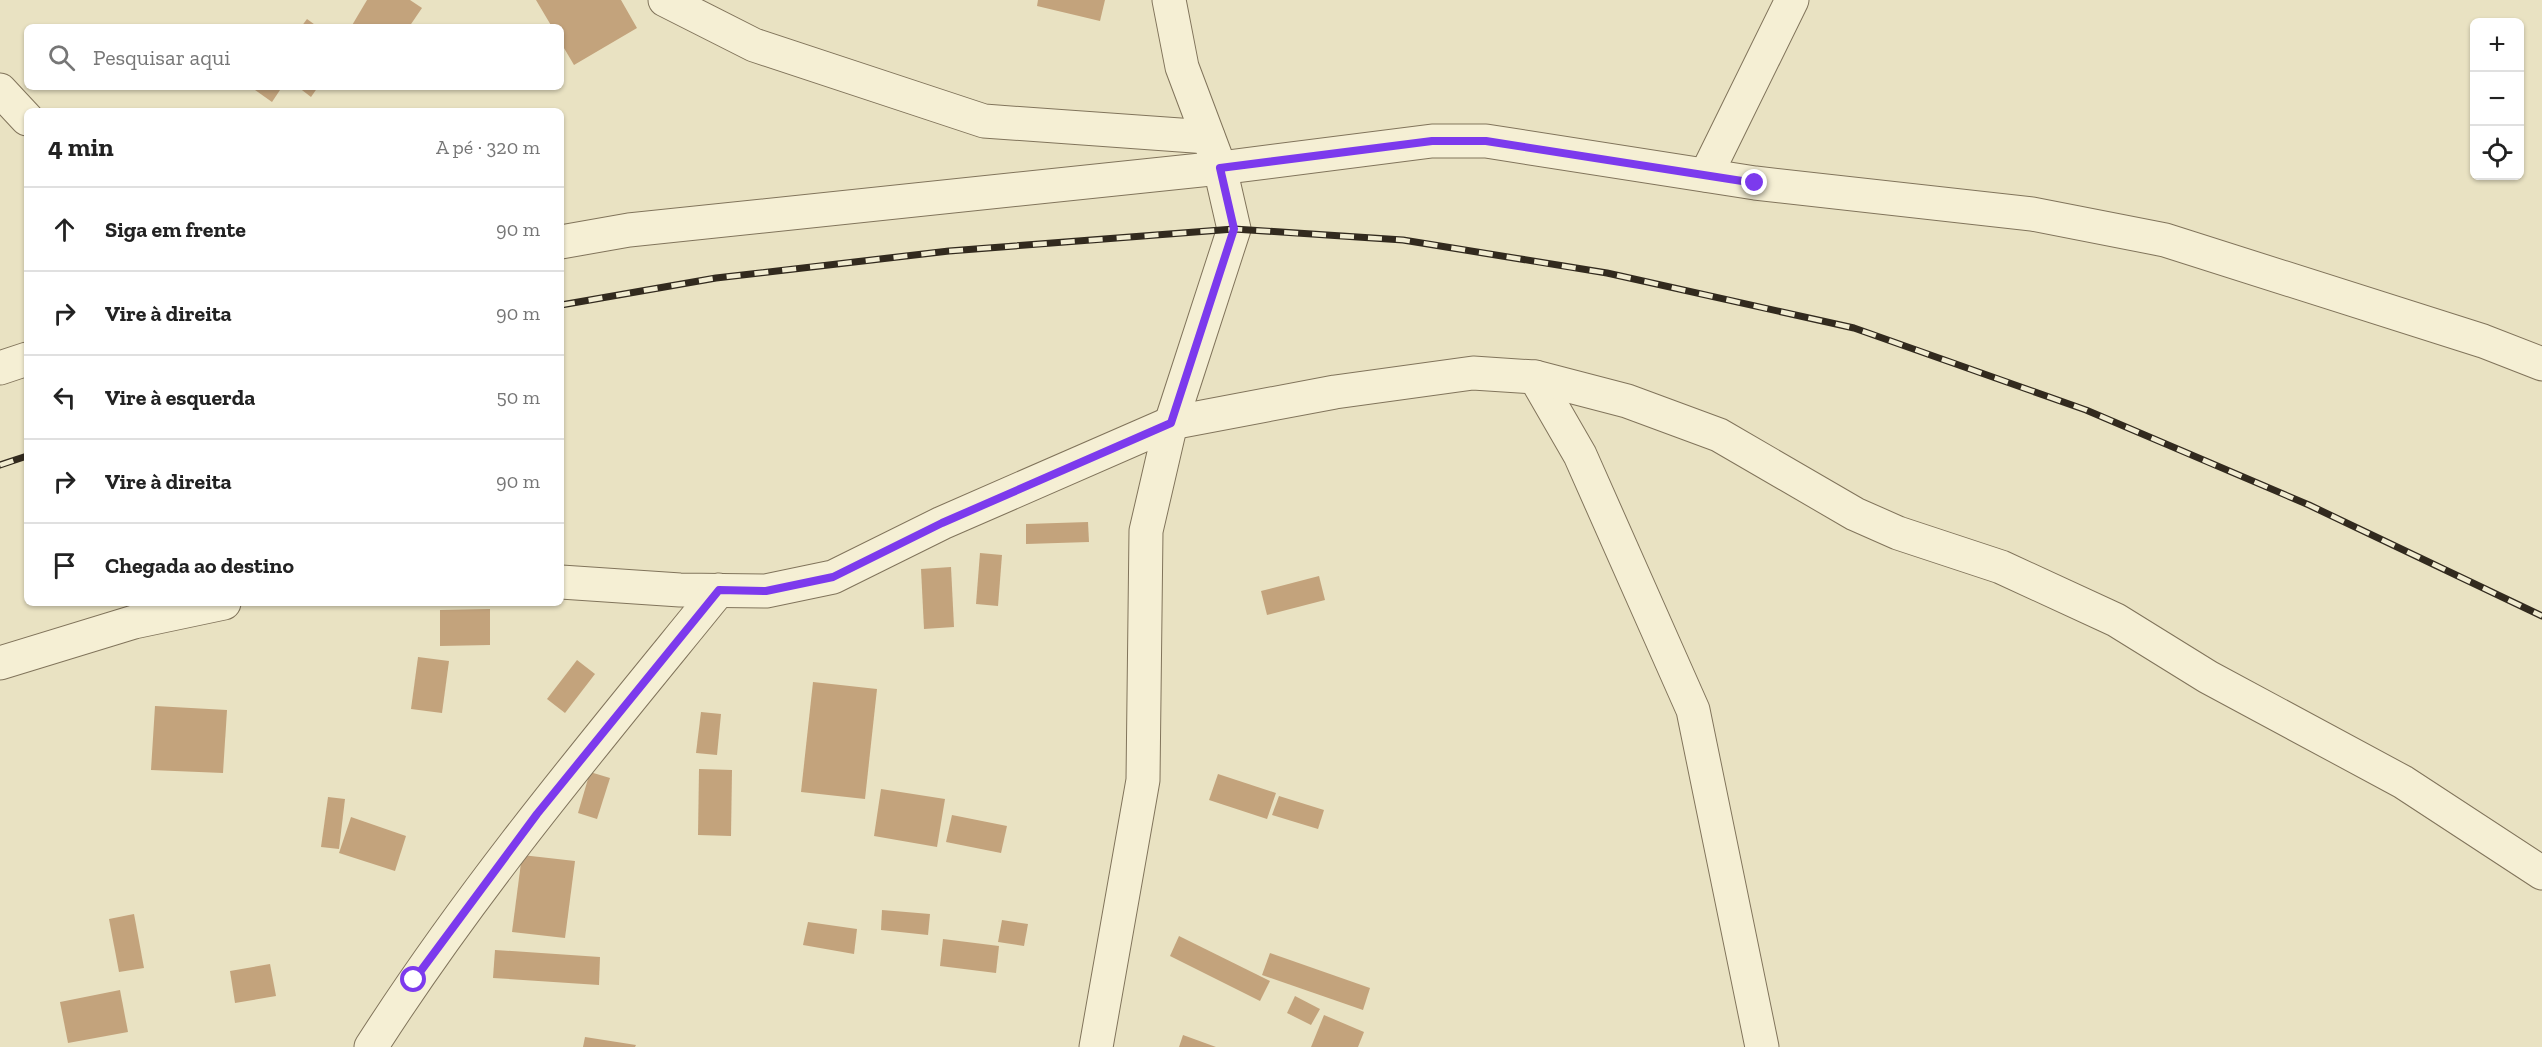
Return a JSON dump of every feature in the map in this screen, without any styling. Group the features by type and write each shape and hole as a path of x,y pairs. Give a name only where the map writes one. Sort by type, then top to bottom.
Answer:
{"street":[{"path":"664,0 754,45 984,121 1208,137"},
{"path":"1096,1047 1143,780 1146,531 1171,423 1234,229 1220,168 1182,67 1169,0"},
{"path":"1706,175 1792,0"},
{"path":"0,90 24,115"},
{"path":"564,242 641,229 1220,168 1432,141 1486,141 1755,183 2032,214 2165,240 2483,341 2542,364"},
{"path":"0,368 24,360"},
{"path":"564,582 766,591 833,577 942,523 1171,423 1335,393 1473,373 1535,377 1627,401 1719,435 1855,514 1898,533 2001,567 2116,620 2208,677 2403,782 2542,873"},
{"path":"1535,377 1580,455 1693,711 1762,1047"},
{"path":"370,1047 414,980 537,814 719,590"},
{"path":"0,663 134,622 210,606"}],"building":[{"path":"367,0 410,0 422,8 411,24 353,24"},
{"path":"536,0 621,0 637,28 574,65 564,48 564,24 550,24"},
{"path":"1038,0 1105,0 1100,21 1037,6"},
{"path":"307,19 314,24 303,24"},
{"path":"255,90 280,90 272,102"},
{"path":"302,90 316,90 311,97"},
{"path":"1088,522 1089,542 1026,544 1026,524"},
{"path":"980,553 1002,555 998,606 976,604"},
{"path":"951,567 954,627 924,629 921,569"},
{"path":"1319,576 1325,600 1267,615 1261,591"},
{"path":"490,609 490,645 440,646 440,610"},
{"path":"418,657 449,661 442,713 411,709"},
{"path":"577,660 595,674 565,713 547,699"},
{"path":"813,682 877,689 865,799 801,792"},
{"path":"155,706 227,710 223,773 151,770"},
{"path":"701,712 721,714 717,755 696,753"},
{"path":"699,769 732,770 731,836 698,835"},
{"path":"590,772 610,778 597,819 578,813"},
{"path":"1218,774 1276,793 1267,819 1209,800"},
{"path":"881,789 945,799 937,847 874,836"},
{"path":"1279,796 1324,810 1318,829 1272,815"},
{"path":"328,797 345,799 339,849 321,847"},
{"path":"952,815 1007,826 1001,853 946,842"},
{"path":"351,817 406,836 395,871 339,853"},
{"path":"522,855 575,861 565,938 512,932"},
{"path":"882,910 930,914 928,935 881,930"},
{"path":"134,914 144,968 119,972 109,919"},
{"path":"1002,920 1028,924 1024,946 998,942"},
{"path":"808,922 857,929 854,954 803,945"},
{"path":"1179,936 1270,981 1260,1001 1170,956"},
{"path":"943,939 999,946 996,973 940,966"},
{"path":"495,950 600,957 599,985 493,978"},
{"path":"1270,953 1370,988 1363,1010 1262,975"},
{"path":"270,964 276,996 235,1003 230,971"},
{"path":"120,990 128,1032 68,1043 60,1002"},
{"path":"1295,996 1320,1009 1311,1025 1287,1013"},
{"path":"1324,1015 1364,1032 1358,1047 1311,1047"},
{"path":"1183,1035 1216,1047 1179,1047"},
{"path":"585,1037 636,1045 635,1047 583,1047"}],"railway":[{"path":"564,304 716,278 949,251 1234,229 1403,240 1607,273 1854,328 2086,410 2309,505 2542,616"},
{"path":"0,465 24,457"}],"route":[{"path":"414,980 537,814 719,590 766,591 833,577 942,523 1171,423 1234,229 1220,168 1432,141 1486,141 1755,183"}]}
